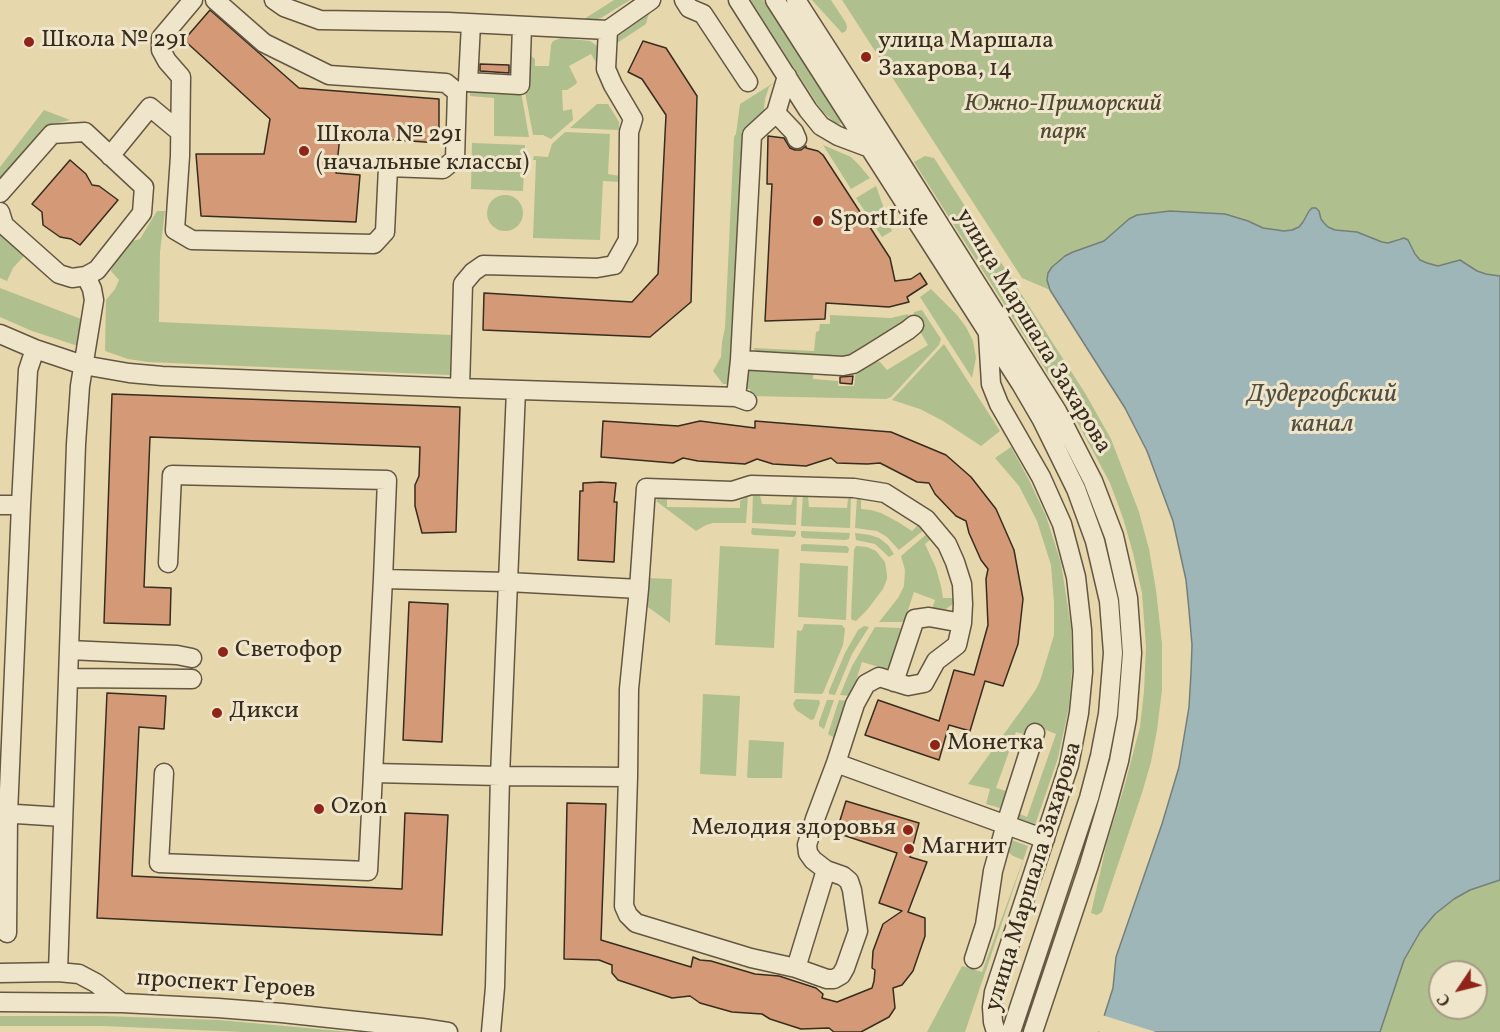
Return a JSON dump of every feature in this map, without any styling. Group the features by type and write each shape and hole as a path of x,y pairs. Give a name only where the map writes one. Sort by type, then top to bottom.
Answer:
{"street":[{"path":"193,0 161,38 161,50 167,62 181,77 176,230 192,240 374,244 385,232 388,167 443,169 455,159 457,92 446,83 329,75 264,43 215,0"},
{"path":"274,0 284,7 320,20 448,22 608,30 651,0"},
{"path":"684,0 689,8 703,14 748,82"},
{"path":"738,0 808,110 821,126 838,136 870,148"},
{"name":"улица Маршала Захарова","path":"775,0 1042,420 1076,489 1095,541 1109,601 1113,653 1108,714 1100,756 1089,798 1011,1032"},
{"name":"улица Маршала Захарова","path":"796,0 1057,411 1093,481 1114,536 1128,598 1132,653 1127,718 1119,761 1107,805 1033,1032"},
{"path":"471,24 468,82 520,85 522,26"},
{"path":"460,388 463,284 473,272 483,265 597,268 615,265 628,240 629,132 633,119 606,69 608,30"},
{"path":"0,334 34,350 83,365 162,376 742,399 740,360 752,135 776,113 787,76"},
{"path":"110,156 150,107 180,132"},
{"path":"776,113 794,132 797,139"},
{"path":"0,193 52,134 84,132 144,187 142,213 97,270 86,276 72,278 59,274 4,225 0,212"},
{"path":"58,972 76,444 80,386 94,300 86,276"},
{"path":"740,360 843,366 853,364 914,325"},
{"path":"988,333 991,384 999,404 1041,477 1062,524 1076,577 1082,630 1083,672 1079,713 1069,765 994,992 992,1007 996,1032"},
{"path":"7,933 4,814 28,370 34,350"},
{"path":"492,1032 516,390"},
{"path":"164,773 159,863 368,871 387,480 172,475 168,563"},
{"path":"751,485 854,488 885,493 926,519 947,544 962,584 962,624 957,645 936,661 924,683 908,686 879,677 866,684 855,704 807,845 808,853 813,860 826,870 843,876 849,882 858,931 845,968 834,979 826,979 796,968 636,923 628,915 624,906 629,689 639,589 646,488 732,492 751,485"},
{"path":"0,505 21,505"},
{"path":"383,579 508,582 639,589"},
{"path":"894,682 915,619 929,616 962,624"},
{"path":"68,678 183,680 184,656 69,650"},
{"path":"974,959 985,925 993,871 1035,733"},
{"path":"836,763 1045,838"},
{"path":"374,772 628,777"},
{"path":"4,814 63,817"},
{"path":"796,968 826,870"},
{"path":"0,973 79,974 96,983 122,1003"},
{"name":"проспект Героев","path":"0,1002 122,1003 282,1013 448,1032"}],"green space":[{"path":"614,0 630,0 601,18 581,21"},
{"path":"750,0 763,0 841,123 835,123 822,111"},
{"path":"812,0 831,0 846,23 846,31 842,33"},
{"name":"Южно-Приморский парк","path":"842,0 1500,0 1500,276 1477,271 1464,262 1438,266 1427,263 1420,260 1411,249 1410,244 1400,238 1388,243 1357,232 1335,230 1324,223 1320,215 1306,216 1299,227 1284,231 1263,228 1225,214 1170,211 1136,215 1104,241 1065,256 1052,267 1048,285 1050,290 1022,278"},
{"path":"650,9 646,24 617,43 617,35"},
{"path":"561,38 590,41 600,48 598,66 591,54 569,66 577,82 567,90 562,90 563,111 572,109 573,120 551,139 543,135 533,135 525,92 528,92 528,56 535,59 535,66 549,66 551,45 553,41"},
{"path":"775,82 769,87 765,99 734,377 728,384 723,384 713,371 721,357 725,328 734,137 740,104"},
{"path":"470,90 521,92 529,137 494,136 494,98 470,96"},
{"path":"597,104 608,104 619,122 619,130 570,128"},
{"path":"44,110 70,120 54,124 0,186 0,167"},
{"path":"565,132 610,134 608,174 620,176 620,182 603,181 600,240 533,238 536,160 533,160 534,156 548,157 552,144"},
{"path":"472,143 525,145 523,191 471,189"},
{"path":"823,145 851,157 870,178 851,189"},
{"path":"925,156 934,158 1085,393 1111,439 1139,512 1149,549 1162,644 1162,690 1157,730 1142,793 1102,912 1097,915 1091,913 1107,842 1140,727 1144,691 1146,647 1142,593 1133,553 1110,483 1068,405 914,162"},
{"path":"876,186 892,231 882,237 856,198"},
{"path":"505,195 518,200 523,213 518,226 505,231 492,226 487,213 492,200"},
{"path":"157,211 165,211 160,252 159,322 451,335 450,375 148,362 128,359 105,351 106,300 119,280 111,271 116,256 125,243 140,239"},
{"path":"0,231 12,240 24,256 13,268 7,281 0,278"},
{"path":"0,288 81,319 78,346 32,331 0,317"},
{"path":"931,289 957,315 973,341 976,358 972,378 920,297"},
{"path":"922,310 941,339 939,345 891,397 886,399 750,396 750,389 746,389 748,370 753,367 814,369 813,379 838,381 838,386 854,386 856,370 872,360 880,362 887,370 928,345 915,323 914,312"},
{"path":"908,314 910,322 850,359 759,354 753,348 814,351 816,332 819,331 820,324 830,324 830,315 891,318"},
{"path":"944,344 1000,431 981,446 920,409 892,400"},
{"path":"1011,447 1046,516 1061,563 1071,627 1072,668 1069,707 1058,758 1035,825 1014,818 1013,811 1027,817 1056,734 1031,724 1027,735 1016,732 996,788 1006,791 1000,808 986,804 990,789 968,784 1035,691 1054,635 1051,565 1037,521 1019,486 995,458"},
{"path":"753,494 760,495 762,504 791,505 794,495 797,494 796,525 752,523"},
{"path":"803,494 807,494 809,507 847,508 848,499 851,496 850,528 801,526"},
{"path":"659,496 667,497 667,507 740,508 740,501 748,496 746,523 713,523 696,531 656,501"},
{"path":"857,497 861,500 861,509 881,513 912,531 919,524 925,529 899,550 887,537 877,531 855,528"},
{"path":"752,528 796,531 796,533 793,537 753,535"},
{"path":"801,531 850,533 849,539 845,540 803,538"},
{"path":"929,532 932,538 925,544 936,568 943,598 952,598 953,604 943,611 932,609 935,600 914,592 904,622 879,622 898,598 904,586 905,570 901,556"},
{"path":"855,533 879,538 894,554 889,557 875,544 856,540"},
{"path":"801,545 847,546 849,549 848,553 801,551"},
{"path":"720,546 779,549 774,648 715,645"},
{"path":"856,546 876,551 885,562 887,579 883,589 856,621 851,618"},
{"path":"800,563 848,566 846,620 798,617"},
{"path":"646,578 672,579 670,623 645,605"},
{"path":"804,624 842,625 845,629 843,645 821,694 794,693 797,630 802,630"},
{"path":"864,626 869,627 852,654 835,695 829,694 845,653 858,630"},
{"path":"875,627 901,628 889,667 886,669 862,662 851,696 840,695 852,666"},
{"path":"703,694 740,696 736,776 700,774"},
{"path":"797,699 819,700 814,719 811,720 796,710 793,704"},
{"path":"827,700 834,700 824,729 819,726 819,722"},
{"path":"839,700 849,701 836,739 828,734"},
{"path":"749,740 784,742 782,778 747,777"},
{"path":"1006,838 1028,846 965,1032 927,1032 962,966 982,972 1023,860 1013,856 1000,845"},
{"path":"1500,880 1500,1032 1380,1032 1404,960 1420,932 1435,914 1470,890"},
{"path":"0,1016 104,1016 219,1020 351,1032 243,1032 103,1026 0,1026"}],"water":[{"name":"Дудергофский канал","path":"1312,208 1316,208 1324,223 1335,230 1357,232 1388,243 1404,238 1408,240 1420,260 1427,263 1438,266 1460,260 1477,271 1500,276 1500,880 1470,890 1454,899 1435,914 1420,932 1404,960 1380,1032 1099,1032 1113,988 1116,957 1162,824 1179,767 1189,707 1192,645 1186,580 1173,521 1147,451 1125,408 1050,290 1047,280 1048,273 1065,256 1104,241 1129,219 1137,215 1170,211 1225,214 1263,228 1284,231 1299,227"}],"pier":[{"path":"1102,1015 1156,1032 1100,1032 1097,1031"}],"building":[{"path":"210,10 299,88 439,99 439,143 340,136 336,173 360,175 356,222 201,216 196,154 264,154 270,119 184,40"},
{"path":"643,41 666,48 697,96 691,302 650,337 483,330 484,293 632,302 658,274 666,115 642,79 628,72"},
{"path":"480,64 509,65 509,73 480,71"},
{"name":"SportLife","path":"768,136 784,138 790,148 795,150 801,150 806,146 823,155 890,258 895,281 911,279 920,273 927,284 907,297 909,302 889,307 826,303 825,319 765,321 772,184 767,184"},
{"path":"70,160 86,174 92,185 99,186 118,200 80,245 71,239 60,237 43,225 42,212 32,204"},
{"path":"853,376 852,384 840,383 840,377"},
{"path":"112,394 460,407 456,532 422,533 415,506 420,447 150,437 144,587 171,588 170,625 104,623"},
{"path":"603,421 678,426 700,421 755,428 755,421 891,432 946,455 971,477 996,509 1014,550 1023,599 1018,644 1003,686 985,681 970,731 949,725 939,760 865,735 878,700 939,721 954,670 974,675 988,625 986,579 988,569 981,560 966,521 956,516 935,494 929,483 917,482 880,463 837,463 831,458 806,466 773,464 757,459 745,464 683,458 673,463 601,457"},
{"path":"583,483 616,483 614,562 578,560 580,491 583,491"},
{"path":"409,602 448,604 442,742 403,740"},
{"path":"107,693 166,696 164,729 139,727 132,876 402,889 405,813 448,815 442,935 97,918"},
{"path":"846,801 919,823 910,857 927,862 908,912 925,918 925,936 913,971 902,985 893,988 895,1008 889,1017 861,1032 834,1032 829,1028 801,1029 762,1014 732,1012 700,1003 690,996 672,998 618,980 612,973 612,965 599,960 564,959 567,803 606,804 601,940 691,967 693,957 755,974 779,976 816,988 823,994 822,998 837,1002 872,988 875,970 872,968 873,951 883,924 902,911 879,903 897,853 843,835 844,833 837,830"}],"place":[{"name":"Школа № 291","path":"29,42"},
{"name":"улица Маршала Захарова, 14","path":"866,57"},
{"name":"Школа № 291 (начальные классы)","path":"304,151"},
{"name":"SportLife","path":"818,221"},
{"name":"Светофор","path":"223,652"},
{"name":"Дикси","path":"217,713"},
{"name":"Монетка","path":"935,745"},
{"name":"Ozon","path":"319,809"},
{"name":"Мелодия здоровья","path":"908,830"},
{"name":"Магнит","path":"909,849"}]}
